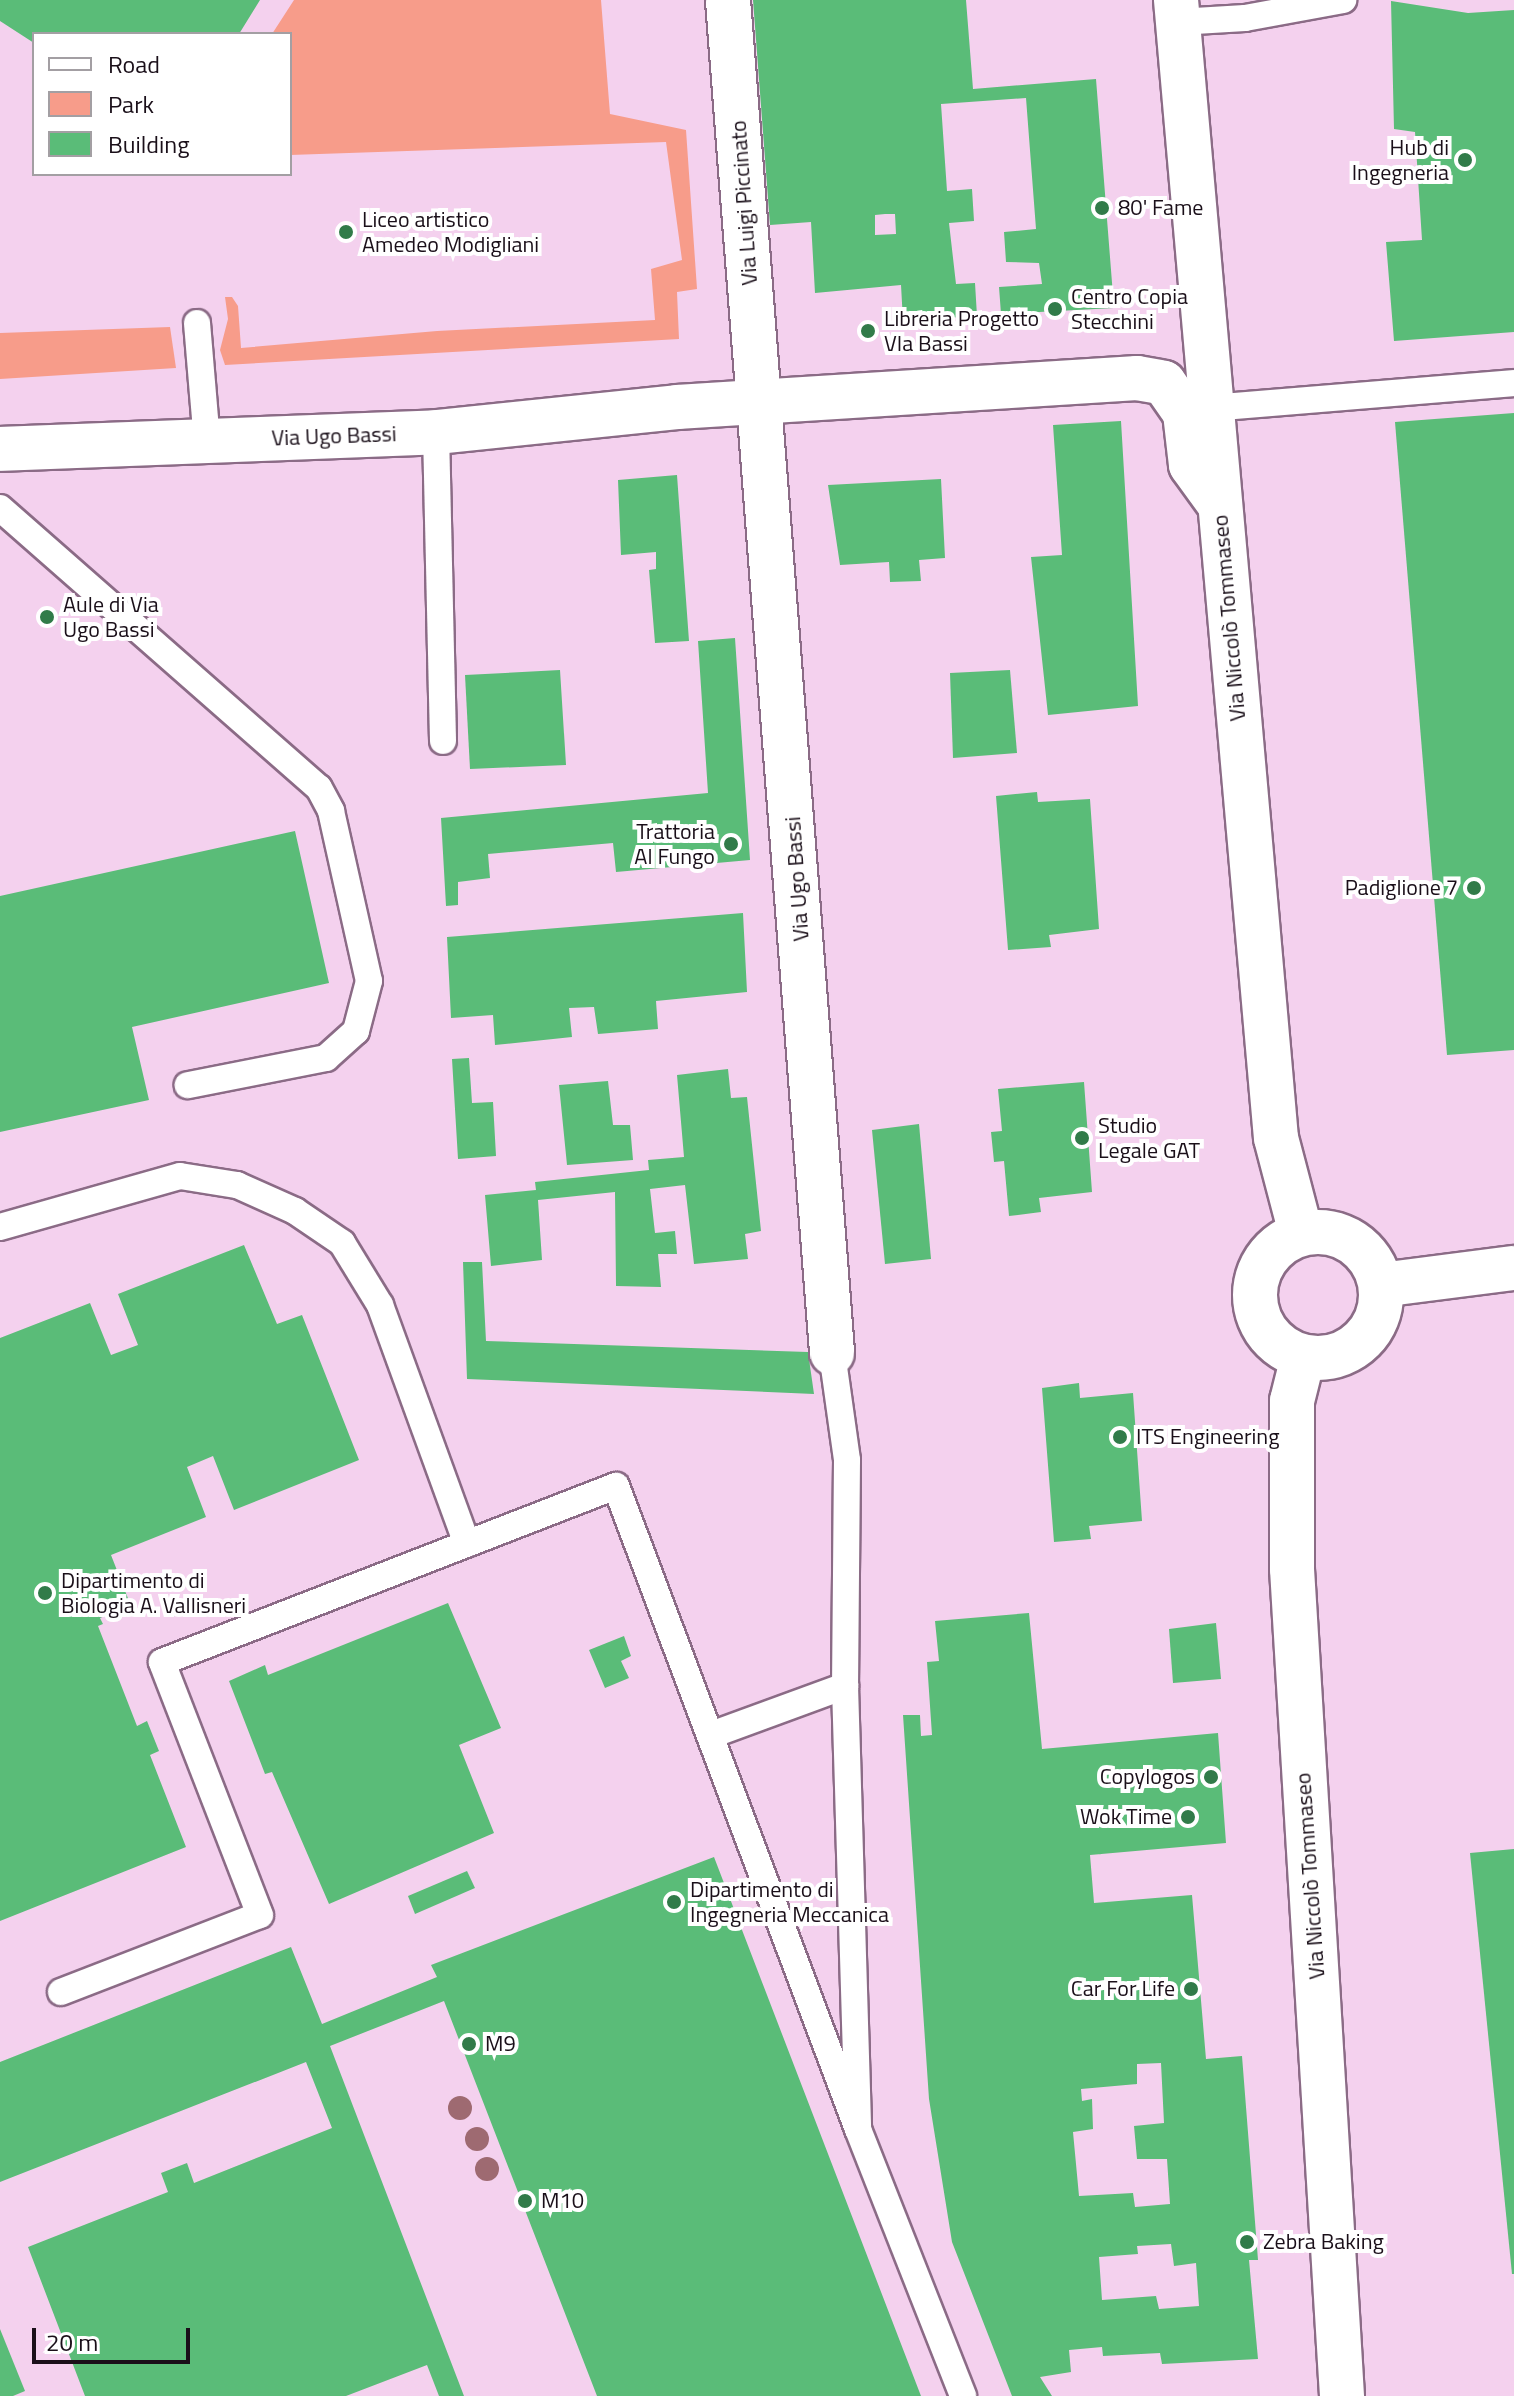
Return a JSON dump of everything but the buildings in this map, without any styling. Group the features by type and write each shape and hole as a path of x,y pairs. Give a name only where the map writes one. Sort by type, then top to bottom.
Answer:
{"street":[{"name":"Via Luigi Piccinato","path":"728,0 763,405"},
{"name":"Via Niccolò Tommaseo","path":"1177,11 1276,1138 1301,1233"},
{"name":"Via Ugo Bassi","path":"0,449 436,432 677,407 763,405 1137,378 1164,383 1185,413 1191,465 1220,505"},
{"name":"Via Ugo Bassi","path":"763,405 832,1353"},
{"path":"1301,1233 1337,1234 1353,1241 1366,1253 1381,1285 1376,1320 1354,1348 1329,1357 1303,1357 1268,1334 1254,1295 1267,1256 1301,1233"},
{"path":"1381,1285 1514,1268"},
{"name":"Via Niccolò Tommaseo","path":"1303,1357 1291,1423 1292,1569 1342,2396"}],"lane":[{"path":"1177,11 1245,18 1343,0"},
{"path":"197,323 207,441"},
{"path":"1211,408 1514,383"},
{"path":"436,432 443,741"},
{"path":"0,508 319,788 331,811 369,981 356,1031 326,1058 188,1085"},
{"path":"0,1227 180,1176 237,1185 295,1211 342,1243 380,1305 467,1544"},
{"path":"832,1353 847,1460 845,1686 858,2129"},
{"path":"61,1992 260,1915 162,1662 616,1486 858,2129 963,2396"},
{"path":"711,1735 845,1686"}],"green space":[{"path":"294,0 601,0 610,114 686,130 697,289 677,292 679,339 225,365 220,350 228,319 225,297 232,297 238,306 241,348 437,331 655,320 651,269 682,260 666,142 292,155 292,32 273,32"},
{"path":"170,327 176,368 0,379 0,333"}],"place":[{"name":"Hub di Ingegneria","path":"1465,160"},
{"name":"80' Fame","path":"1102,208"},
{"name":"Liceo artistico Amedeo Modigliani","path":"346,232"},
{"name":"Centro Copia Stecchini","path":"1055,309"},
{"name":"Libreria Progetto VIa Bassi","path":"868,331"},
{"name":"Aule di Via Ugo Bassi","path":"47,617"},
{"name":"Trattoria Al Fungo","path":"731,844"},
{"name":"Padiglione 7","path":"1474,888"},
{"name":"Studio Legale GAT","path":"1082,1138"},
{"name":"ITS Engineering","path":"1120,1437"},
{"name":"Dipartimento di Biologia A. Vallisneri","path":"45,1593"},
{"name":"Copylogos","path":"1211,1777"},
{"name":"Wok Time","path":"1188,1817"},
{"name":"Dipartimento di Ingegneria Meccanica","path":"674,1902"},
{"name":"Car For Life","path":"1191,1989"},
{"name":"M9","path":"469,2044"},
{"name":"M10","path":"525,2201"},
{"name":"Zebra Baking","path":"1247,2242"}]}
